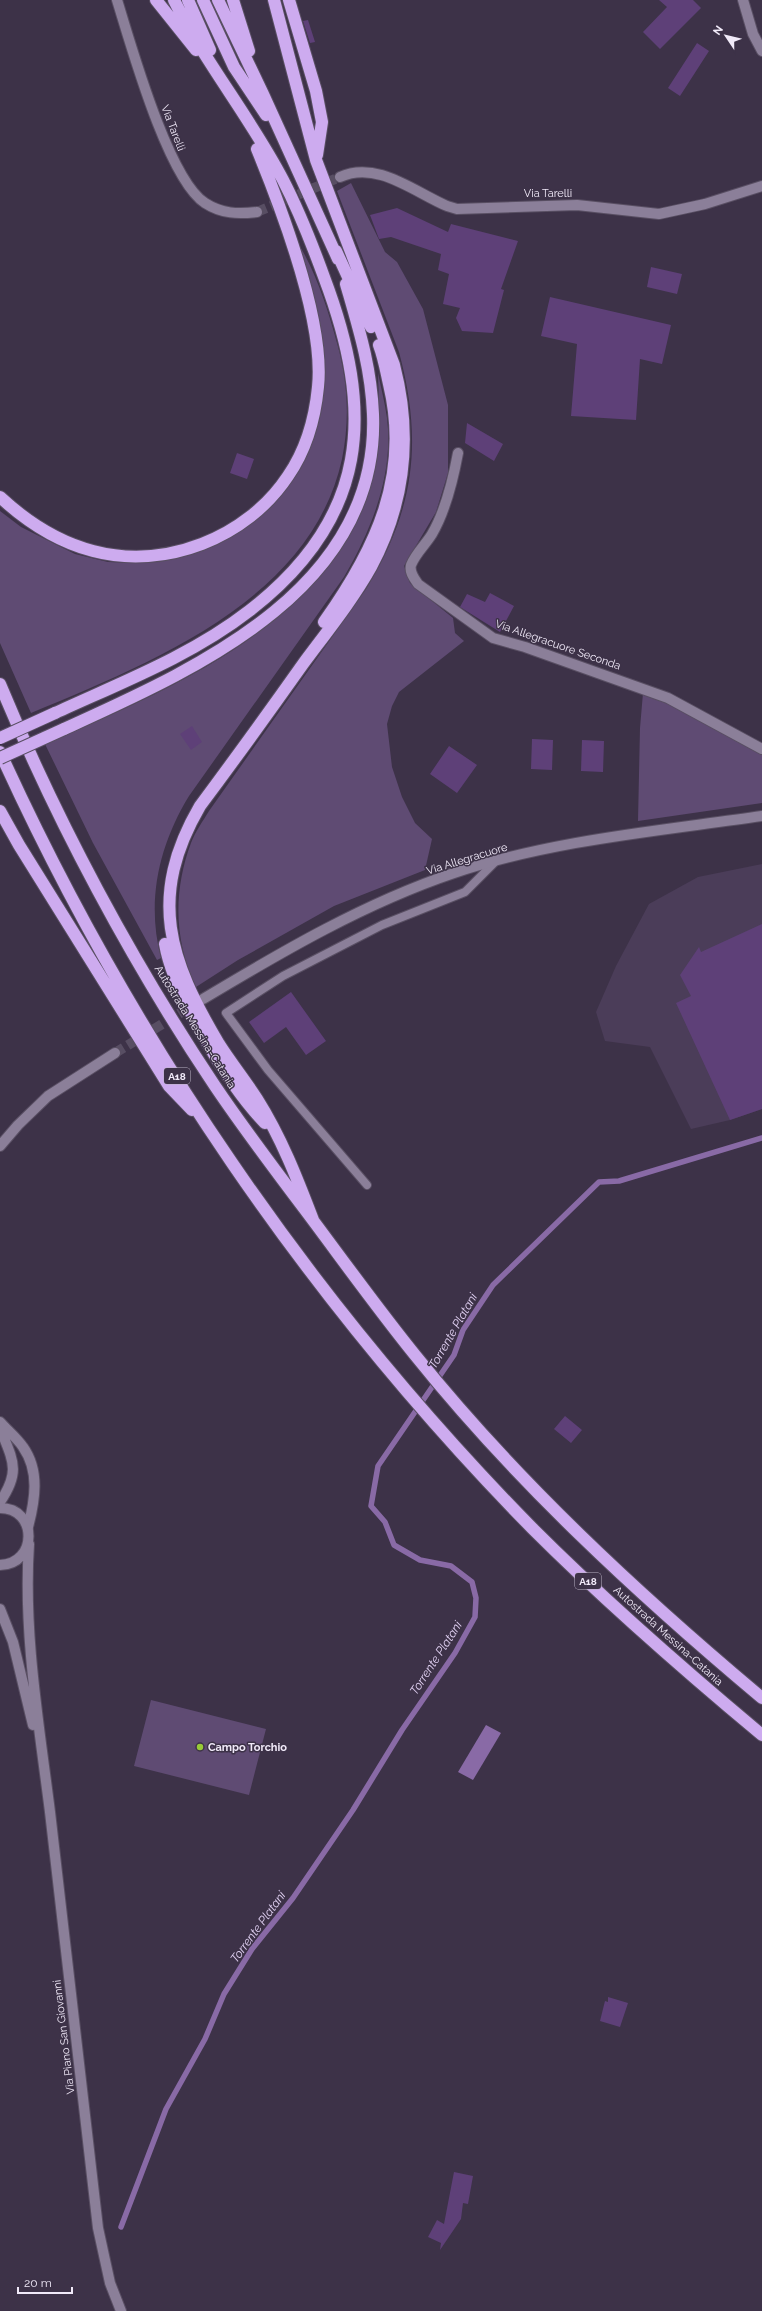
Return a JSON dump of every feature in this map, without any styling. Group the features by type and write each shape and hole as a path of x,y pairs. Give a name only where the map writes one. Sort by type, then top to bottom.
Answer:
{"highway":[{"path":"156,0 186,40 223,81"},
{"path":"0,738 167,661 208,638 248,612 289,576 315,545 334,513 347,481 354,448 356,416 354,381 338,314 308,234 282,178 188,27 174,0"},
{"path":"188,0 223,81"},
{"path":"203,0 234,67 287,146"},
{"path":"218,0 366,313 382,352 392,393 396,448 390,492 378,531 348,585 182,824 169,857 163,896 164,933 171,969 195,1020 248,1105 276,1134"},
{"path":"233,0 263,94"},
{"path":"274,0 316,160 376,317 399,383 404,421 405,451 400,492 394,512 374,559 357,589 200,806 188,826 176,859 169,907 173,945 188,983 220,1045 258,1100 286,1151 313,1220"},
{"path":"289,0 316,91 322,122 316,160"},
{"path":"0,497 27,519 76,546 109,554 143,557 186,550 223,535 265,504 288,476 303,448 314,416 318,384 315,334 303,285 273,188 244,116"},
{"path":"0,758 150,690 196,666 240,638 281,608 301,588 339,538 358,503 363,487 372,452 373,416 367,357 336,251"},
{"name":"Autostrada Messina-Catania","path":"0,684 61,818 155,990 185,1040 240,1122 313,1220 415,1355 502,1455 620,1573 762,1698"},
{"name":"A18","path":"0,752 36,829 129,1002 212,1131"},
{"path":"0,811 19,845 169,1086 212,1131"},
{"name":"Autostrada Messina-Catania","path":"212,1131 245,1182 301,1258 394,1375 428,1414 534,1529 584,1577 648,1638 762,1734"}],"street":[{"name":"Via Tarelli","path":"117,0 160,129 175,167 184,182 204,202 216,209 240,214 257,212"},
{"path":"742,0 753,34 762,51"},
{"name":"Via Tarelli","path":"340,177 352,171 377,174 393,179 447,206 457,209 577,204 659,214 705,204 762,186"},
{"name":"Via Allegracuore Seconda","path":"458,452 454,473 442,513 432,534 411,565 411,574 418,584 493,638 525,647 668,698 762,749"},
{"name":"Via Allegracuore","path":"203,999 278,954 339,921 401,893 454,873 496,861 556,847 762,816"},
{"path":"0,1146 18,1125 48,1096 115,1053"},
{"path":"0,1422 23,1447 36,1489 28,1527 29,1544 27,1594 28,1626 42,1758"},
{"path":"0,1428 12,1462 13,1472 12,1481 0,1502"},
{"path":"0,1508 16,1512 23,1518 28,1527"},
{"path":"0,1565 16,1561 24,1554 29,1544"},
{"path":"0,1609 13,1642 42,1758"},
{"name":"Via Piano San Giovanni","path":"42,1758 98,2228 110,2283 121,2311"}],"lane":[{"path":"366,1185 268,1070 226,1013 283,976 368,932 465,892 496,861"}],"shaded area":[{"path":"351,183 385,252 397,262 423,309 448,405 448,473 436,512 404,566 410,583 453,618 455,633 464,641 399,692 392,706 387,724 392,767 402,797 415,823 432,839 425,870 334,906 238,960 196,987 183,952 178,916 181,879 185,861 193,839 209,811 366,589 382,560 395,531 404,503 410,474 412,445 411,416 399,352 337,191"},
{"path":"294,237 308,261 325,302 341,358 346,386 347,415 345,444 342,459 325,509 297,552 261,589 220,620 174,648 77,694 31,713 0,643 0,511 21,527 75,554 108,562 140,563 167,559 276,500 323,389"},
{"path":"378,373 387,418 388,439 384,480 372,520 364,540 344,577 189,796 179,815 170,834 158,874 155,895 155,916 161,958 157,960 93,843 45,744 133,705 177,683 219,659 259,631 296,600 328,564 354,523 367,496 371,484 377,452 379,413"},
{"path":"643,693 676,706 762,755 762,803 638,821 640,728"},
{"path":"762,864 762,1109 730,1120 691,1129 650,1047 605,1041 596,1012 616,966 649,904 698,877"},
{"name":"Campo Torchio","path":"151,1700 266,1729 249,1795 134,1766"},
{"path":"486,1725 501,1733 473,1780 458,1772"}],"building":[{"path":"659,0 693,0 701,8 660,49 643,32 667,7"},
{"path":"308,20 315,42 310,43 303,21"},
{"path":"697,43 709,51 680,96 668,88"},
{"path":"397,208 448,232 451,224 518,241 501,289 504,290 493,333 462,331 456,318 460,308 443,304 449,274 438,270 441,254 391,237 379,239 370,215"},
{"path":"651,267 682,274 677,294 647,287"},
{"path":"550,297 671,325 662,364 640,359 636,420 571,416 577,344 541,336"},
{"path":"467,423 503,444 494,461 465,443"},
{"path":"237,453 254,459 247,479 230,473"},
{"path":"490,593 514,606 500,632 460,607 467,594 485,602"},
{"path":"192,726 202,742 191,750 180,734"},
{"path":"532,739 553,740 552,770 531,769"},
{"path":"582,740 604,741 603,772 581,771"},
{"path":"449,746 477,765 457,793 430,774"},
{"path":"762,924 762,1109 730,1120 676,1003 691,996 680,975 699,947 701,952"},
{"path":"291,992 326,1041 306,1055 286,1027 264,1043 249,1022"},
{"path":"565,1416 582,1430 571,1443 554,1429"},
{"path":"608,1997 628,2003 620,2027 600,2021 605,2001 608,2002"},
{"path":"454,2172 473,2176 468,2204 463,2203 461,2219 440,2250 441,2243 428,2237 437,2220 444,2224"}],"waterway":[{"name":"Torrente Platani","path":"121,2227 166,2109 205,2039 224,1994 252,1949 293,1898 353,1810 402,1730 455,1653 475,1617 476,1598 472,1582 451,1566 420,1560 394,1545 385,1522 371,1506 378,1466 454,1355 463,1330 493,1285 599,1182 619,1181 762,1138"}],"tunnel":[{"path":"257,212 340,177"},
{"path":"115,1053 195,1004"}],"place":[{"name":"Campo Torchio","path":"200,1747"}]}
